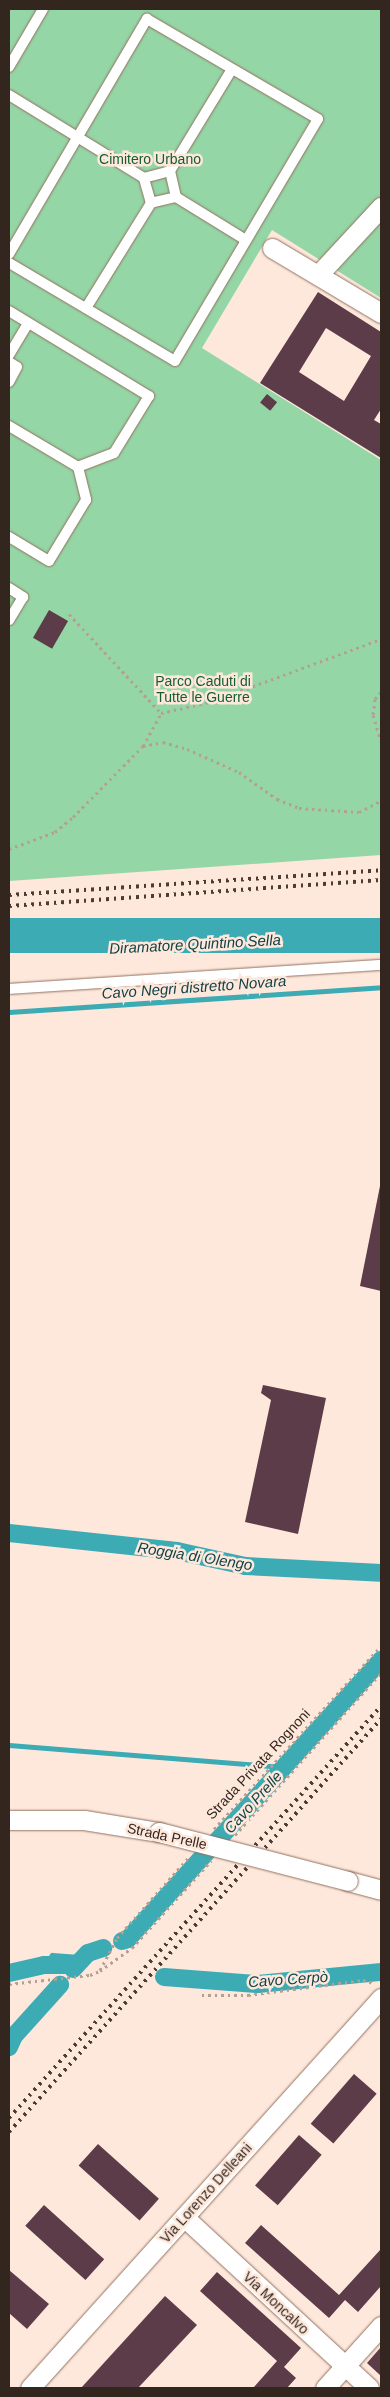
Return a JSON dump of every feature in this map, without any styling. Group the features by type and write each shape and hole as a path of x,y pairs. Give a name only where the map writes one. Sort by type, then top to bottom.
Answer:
{"street":[{"path":"318,276 381,207"},
{"path":"272,248 381,313"},
{"name":"Strada Prelle","path":"9,1820 84,1820 159,1832 381,1890"},
{"name":"Via Lorenzo Delleani","path":"30,2388 381,1998"},
{"name":"Via Moncalvo","path":"184,2217 369,2388"},
{"path":"325,2388 381,2326"}],"lane":[{"path":"9,67 43,9"},
{"path":"9,254 147,19 318,119 175,361 9,263"},
{"path":"176,197 170,172 232,69"},
{"path":"9,95 144,178 150,203 86,308"},
{"path":"144,178 170,172"},
{"path":"150,203 176,197 246,240"},
{"path":"9,311 148,396 114,454 78,467"},
{"path":"9,355 28,323"},
{"path":"9,362 17,368 9,382"},
{"path":"9,426 78,467 86,500 49,561 9,537"},
{"path":"9,588 23,596 9,620"},
{"path":"9,989 381,965"}],"path":[{"path":"69,614 161,712"},
{"path":"161,712 210,702 381,639"},
{"path":"381,692 375,699 373,715 381,742"},
{"path":"9,849 55,832 143,746 161,712"},
{"path":"143,746 163,742 187,749 240,772 277,799 299,808 359,812 381,800"},
{"name":"Strada Privata Rognoni","path":"207,1836 381,1646"},
{"path":"231,1840 381,1673"},
{"path":"100,1971 117,1938 194,1851"},
{"path":"9,1984 90,1975 100,1971 132,1948 218,1854"},
{"path":"202,1995 248,1995 364,1980 381,1985"}],"green space":[{"path":"9,9 381,9 381,298 272,230 202,348 381,460 381,855 9,881"}],"water":[{"name":"Diramatore Quintino Sella","path":"9,918 381,918 381,953 9,953"}],"building":[{"path":"318,292 381,332 381,409 374,420 381,424 381,458 260,383","holes":["326,328 371,356 344,401 299,372"]},
{"path":"267,394 277,402 270,411 260,403"},
{"path":"49,610 68,621 52,649 33,638"},
{"path":"381,1186 381,1291 360,1286"},
{"path":"263,1385 326,1398 298,1534 245,1522 271,1400 261,1393"},
{"path":"354,2074 377,2094 333,2143 311,2124"},
{"path":"299,2135 322,2155 278,2205 255,2186"},
{"path":"98,2144 159,2199 140,2220 79,2166"},
{"path":"44,2205 104,2259 85,2280 25,2226"},
{"path":"261,2225 339,2295 381,2249 381,2286 358,2312 345,2300 329,2318 245,2243"},
{"path":"9,2270 49,2304 27,2329 9,2313"},
{"path":"217,2272 301,2348 284,2367 296,2378 287,2388 253,2388 277,2361 200,2291"},
{"path":"165,2296 197,2325 138,2388 81,2388"},
{"path":"381,2347 381,2376 367,2363"}],"waterway":[{"name":"Cavo Negri distretto Novara","path":"9,1012 381,987"},
{"name":"Roggia di Olengo","path":"9,1533 177,1551 245,1566 381,1573"},
{"name":"Cavo Prelle","path":"122,1941 128,1939 381,1660"},
{"path":"9,1745 283,1767"},
{"name":"Cavo Prelle","path":"73,1969 88,1953 103,1948"},
{"path":"44,1965 52,1955 83,1957"},
{"path":"9,1973 44,1965 65,1965"},
{"name":"Cavo Cerpò","path":"164,1977 258,1984 381,1972"},
{"name":"Cavo Prelle","path":"9,2047 14,2036 60,1985"}],"railway":[{"path":"9,895 381,870"},
{"path":"9,906 381,880"},
{"path":"9,2118 381,1706"},
{"path":"9,2132 381,1719"}],"park label":[{"name":"Cimitero Urbano","path":"150,159"},
{"name":"Parco Caduti di Tutte le Guerre","path":"203,690"}]}
